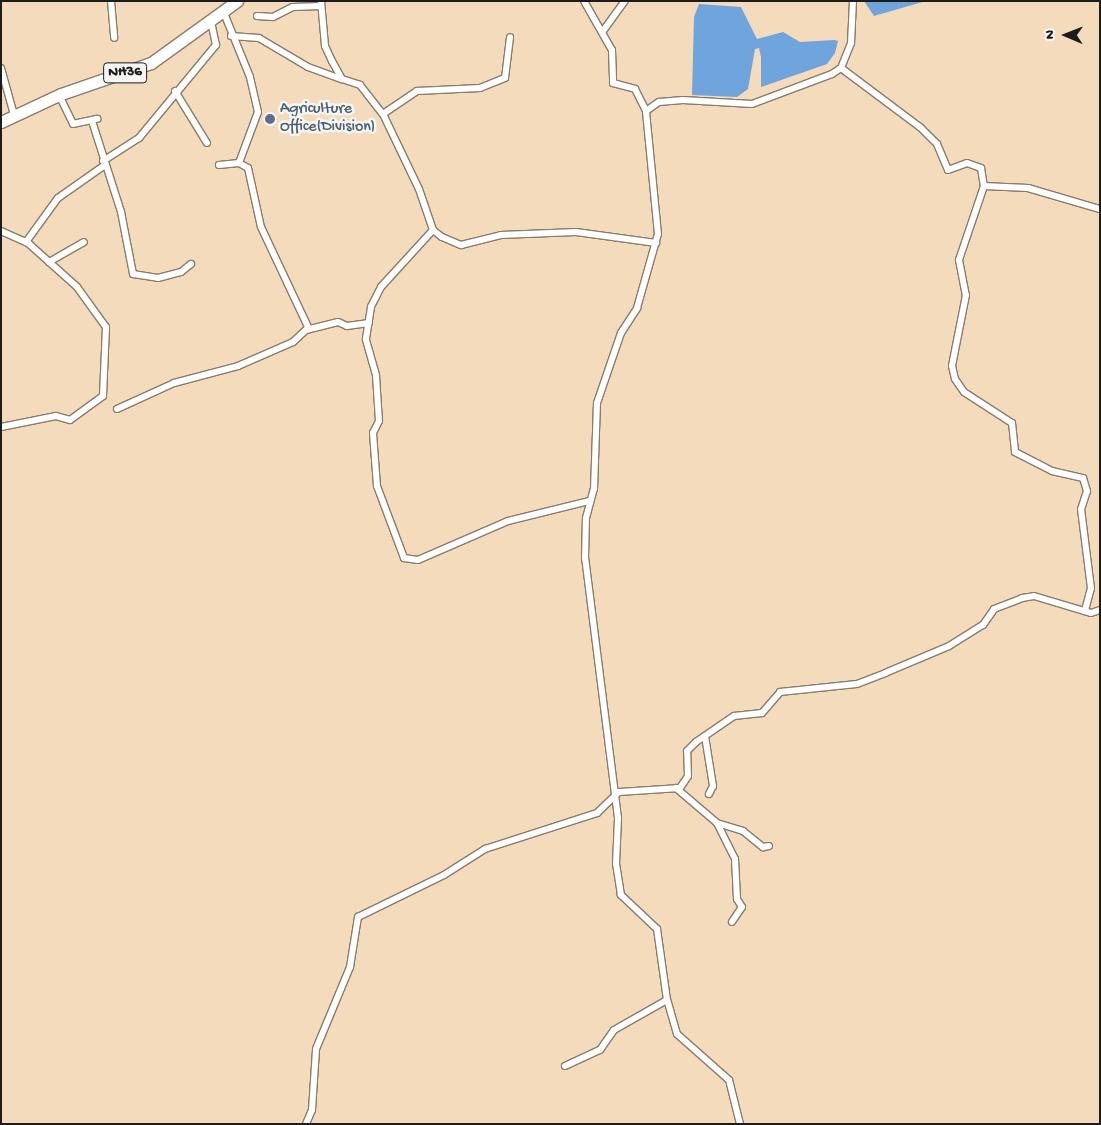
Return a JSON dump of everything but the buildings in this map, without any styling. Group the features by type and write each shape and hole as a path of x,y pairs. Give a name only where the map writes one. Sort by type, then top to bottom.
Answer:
{"highway":[{"name":"NH36","path":"1,122 59,95 150,63 224,13 237,1"}],"street":[{"path":"111,1 114,38"},
{"path":"584,1 612,50 614,83 635,88 646,111 648,167 658,219 656,243 637,308 621,334 597,403 594,488 589,501 585,558 614,798 621,894 657,929 667,1000 677,1034 686,1047 729,1080 740,1124"},
{"path":"603,32 625,1"},
{"path":"646,111 659,102 683,100 752,104 841,68 851,43 853,1"},
{"path":"257,16 273,17 293,7 321,4 326,46 342,79"},
{"path":"224,13 230,36 250,77 258,112 239,163"},
{"path":"26,242 58,198 139,138 174,91 216,45 211,21"},
{"path":"230,36 259,38 308,67 360,84 383,114 419,189 433,230 461,246 538,231 656,243"},
{"path":"383,114 417,91 480,88 505,78 510,38"},
{"path":"1,68 14,115"},
{"path":"841,68 920,127 938,144 948,170 967,163 981,168 984,186 959,260 966,295 952,366 955,379 964,392 1012,423 1015,452 1052,471 1083,478 1086,491 1081,509 1091,588 1085,611"},
{"path":"174,91 207,143"},
{"path":"59,95 73,124 95,120 104,163 121,212 133,274 158,278 181,272 191,264"},
{"path":"219,165 239,163 248,168 261,227 309,329"},
{"path":"984,186 1028,188 1100,209"},
{"path":"433,230 381,287 369,323 366,340 376,376 379,421 373,433 377,486 404,558 418,560 508,521 589,501"},
{"path":"1,231 26,242 77,287 106,327 103,396 70,420 56,416 1,427"},
{"path":"49,262 84,242"},
{"path":"117,408 174,383 238,366 293,342 309,329 338,322 347,326 369,323"},
{"path":"306,1124 312,1110 316,1049 350,967 358,917 444,875 485,849 539,828 571,824 596,812 614,798 618,792 676,788 686,783 687,751 734,716 762,713 780,692 857,684 949,646 983,625 994,609 1022,598 1034,596 1085,611 1100,610"},
{"path":"705,736 713,786 709,794"},
{"path":"676,788 717,823 743,831 763,847 769,846"},
{"path":"717,823 738,876 741,911 732,922"},
{"path":"565,1066 600,1050 614,1030 667,1000"}],"water":[{"path":"864,1 926,1 874,16"},
{"path":"699,4 741,7 757,39 783,32 800,42 835,40 838,41 835,53 827,64 761,87 761,57 759,48 755,49 748,89 737,97 692,95 694,17"}],"place":[{"name":"Agriculture Office(Division)","path":"270,119"}]}
